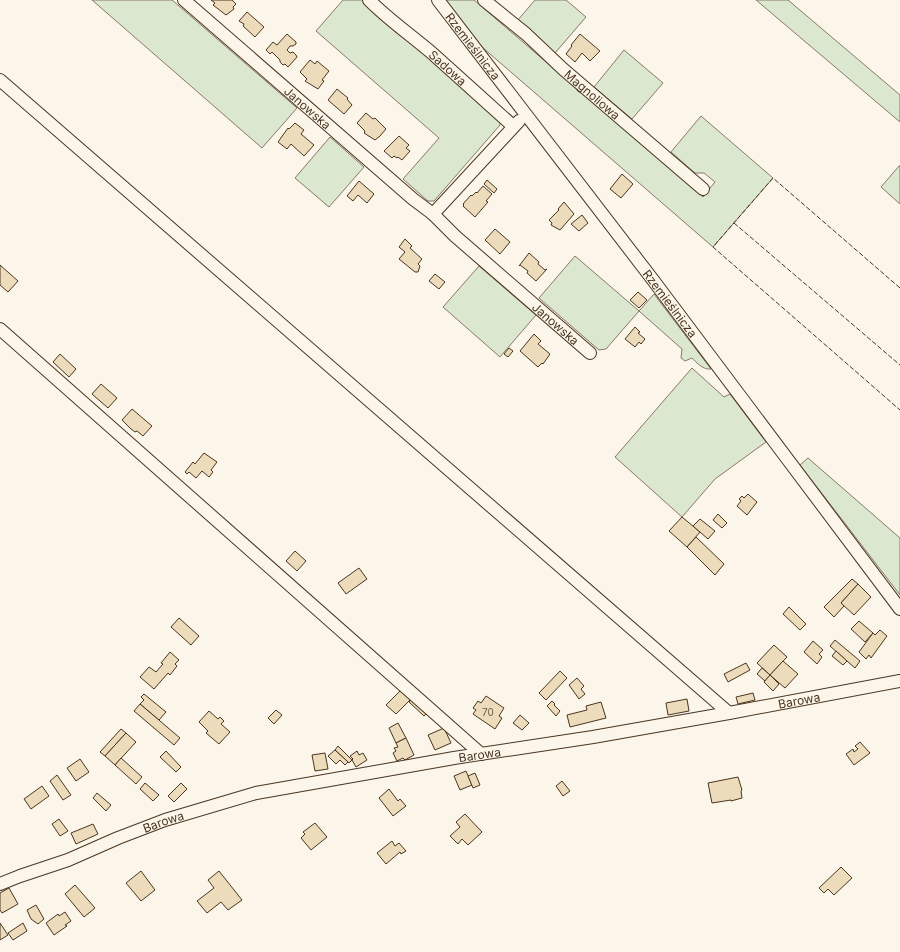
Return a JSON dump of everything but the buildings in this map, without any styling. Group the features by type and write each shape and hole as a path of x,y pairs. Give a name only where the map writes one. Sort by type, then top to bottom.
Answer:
{"street":[{"name":"Janowska","path":"184,0 407,194 433,214 455,236 590,352"},
{"name":"Sadowa","path":"369,0 439,59 514,126"},
{"name":"Rzemieślnicza","path":"438,0 653,280 900,609"},
{"name":"Magnoliowa","path":"484,0 526,34 563,69 703,189"},
{"path":"0,80 729,713"},
{"path":"433,214 526,114"},
{"path":"0,329 481,754"},
{"name":"Barowa","path":"0,884 68,860 118,838 165,820 256,793 481,754 593,737 900,681"}],"green space":[{"path":"92,0 172,0 297,108 262,148"},
{"path":"343,0 363,0 500,119 500,125 434,201 428,201 403,179 439,138 316,31"},
{"path":"444,0 474,0 703,197 715,182 704,173 695,173 671,152 701,116 773,178 713,247 475,41"},
{"path":"535,0 566,0 586,17 555,53 517,21"},
{"path":"756,0 788,0 900,95 900,122"},
{"path":"624,50 663,83 632,119 594,87"},
{"path":"330,137 364,167 329,207 295,178"},
{"path":"900,166 900,204 881,187"},
{"path":"575,256 639,311 606,349 599,350 539,298"},
{"path":"479,266 536,315 500,357 443,307"},
{"path":"654,294 711,369 703,367 692,358 685,361 681,358 682,349 639,311"},
{"path":"692,368 724,397 730,394 766,442 715,479 682,517 615,457"},
{"path":"808,458 900,538 900,595 800,465"}],"fence":[{"path":"900,288 773,178 713,247 900,410"},
{"path":"734,223 900,365"}]}
